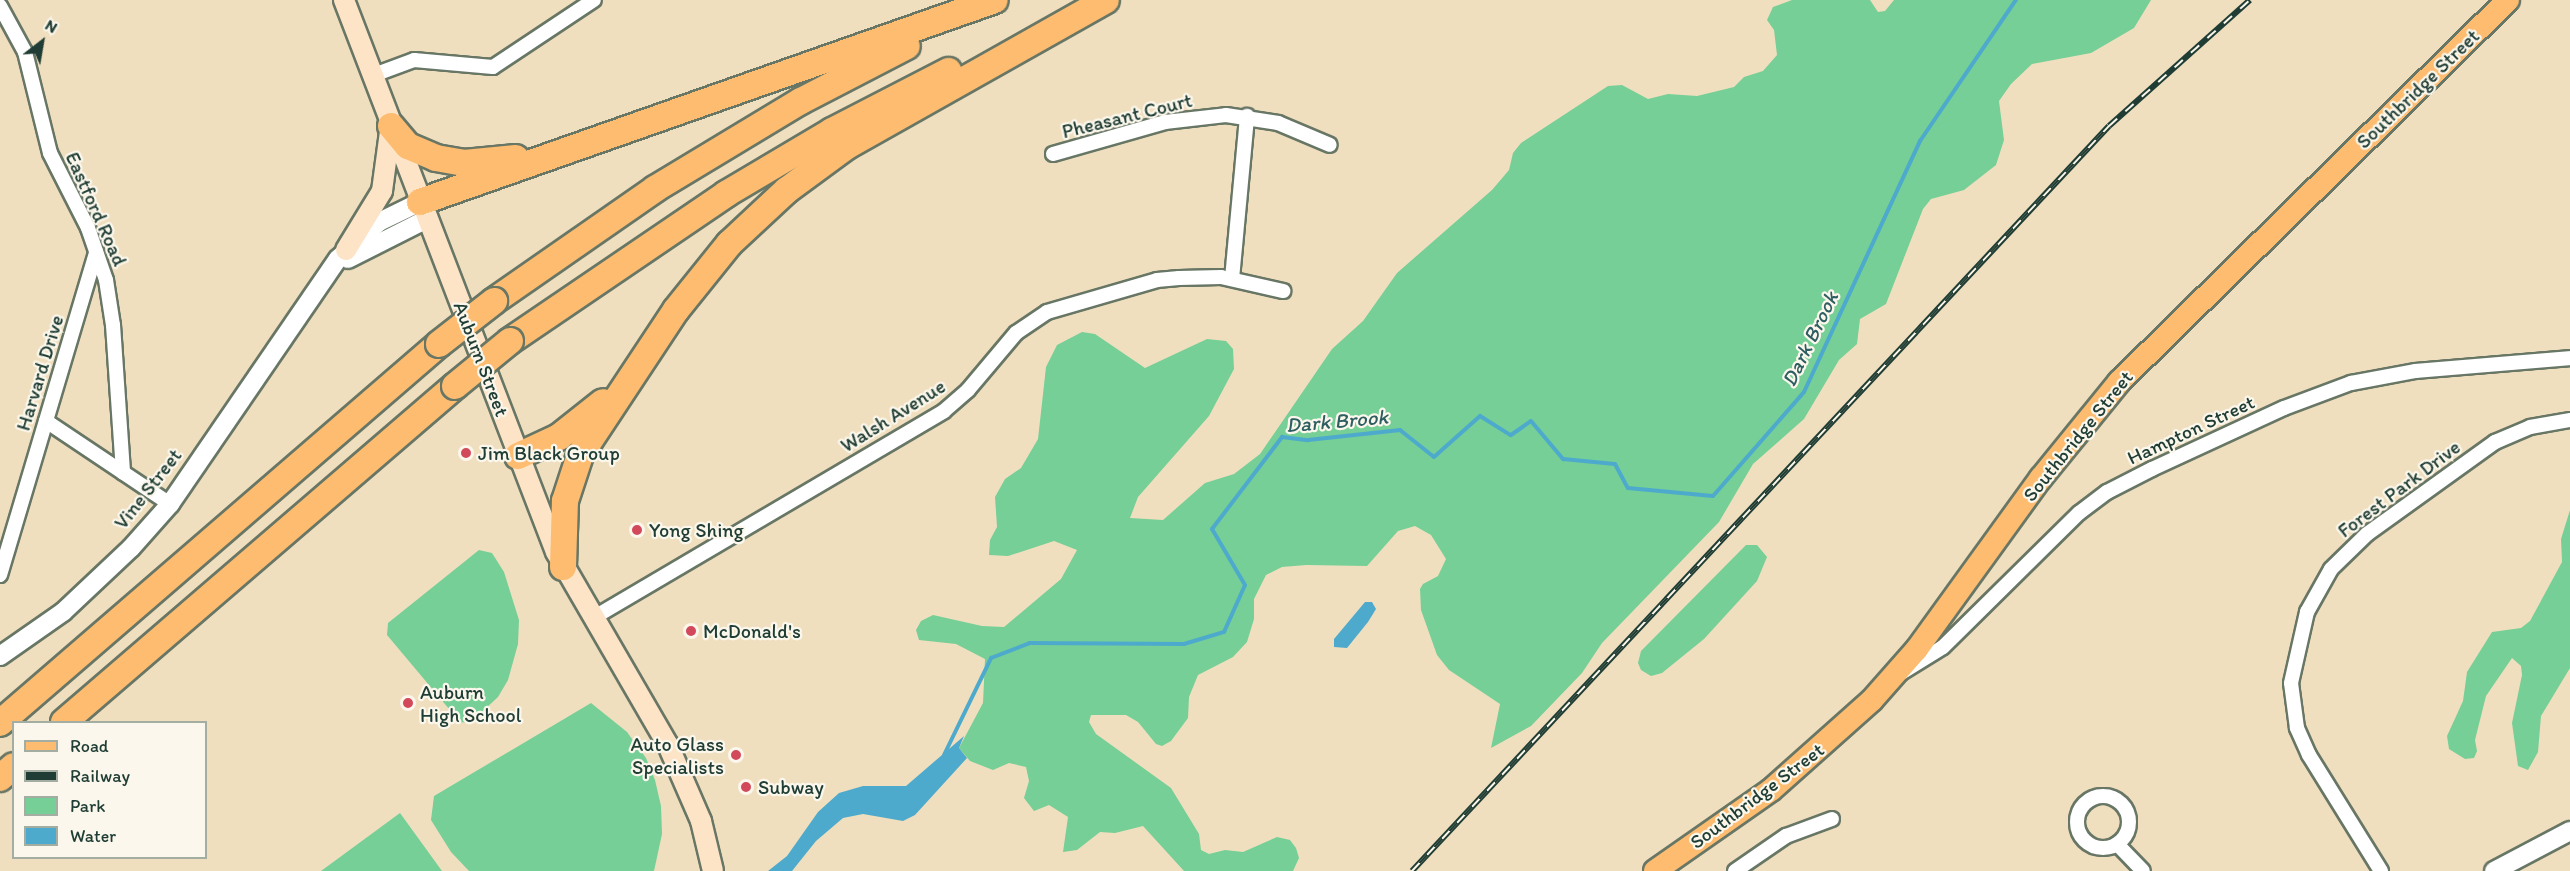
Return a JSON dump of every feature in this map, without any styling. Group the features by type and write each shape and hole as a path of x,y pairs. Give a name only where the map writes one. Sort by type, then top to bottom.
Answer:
{"highway":[{"path":"424,211 576,149 995,0"},
{"path":"0,723 440,344 494,301 655,189 782,112 1002,0"},
{"path":"66,721 455,386 510,342 646,246 832,131 955,68 1106,0"},
{"path":"563,567 565,501 573,471 594,430 710,265 787,190 848,146 1106,0"},
{"path":"391,126 414,149 436,158 464,163 576,149"},
{"path":"518,456 576,425 640,363"},
{"path":"0,778 12,768"}],"main road":[{"name":"Auburn Street","path":"344,0 371,76 563,567 668,745 701,821 712,871"},
{"name":"Southbridge Street","path":"1655,871 1771,790 1832,739 1894,676 1962,589 2041,478 2119,382 2508,0"},
{"path":"346,250 382,191 391,126"}],"street":[{"path":"371,76 414,60 493,67 594,0"},
{"name":"Eastford Road","path":"0,6 25,52 50,152 96,252 112,313 123,473"},
{"name":"Pheasant Court","path":"1053,154 1166,122 1226,115 1278,123 1330,145"},
{"path":"1232,279 1247,117"},
{"name":"Vine Street","path":"0,656 80,599 170,504 297,316 346,250 397,210 424,211"},
{"name":"Vine Street","path":"297,316 351,257 424,211"},
{"name":"Harvard Drive","path":"0,575 96,252"},
{"name":"Walsh Avenue","path":"593,618 944,411 968,390 1016,333 1038,317 1157,280 1232,279 1283,291"},
{"name":"Hampton Street","path":"1894,676 1943,647 2079,513 2107,492 2152,469 2293,405 2351,383 2416,371 2570,358"},
{"name":"Forest Park Drive","path":"2381,871 2309,755 2297,728 2292,699 2293,668 2307,612 2331,569 2367,534 2495,442 2530,427 2570,420"},
{"path":"46,421 170,504"},
{"path":"1735,871 1786,836 1832,819"},
{"path":"2494,871 2570,831"},
{"path":"2117,844 2143,871"}],"green space":[{"path":"1792,0 1870,0 1878,12 1885,11 1894,0 2151,0 2134,28 2091,53 2032,64 2011,84 1999,101 2004,140 1996,165 1964,190 1931,199 1923,209 1886,304 1860,319 1857,344 1839,360 1804,419 1753,464 1719,522 1602,643 1582,673 1531,726 1491,748 1500,704 1449,670 1437,655 1421,610 1420,589 1423,584 1438,576 1446,559 1431,535 1415,526 1398,531 1367,566 1282,567 1266,575 1254,599 1254,619 1247,642 1233,657 1198,675 1189,697 1188,718 1171,741 1162,746 1156,744 1138,722 1126,715 1091,715 1089,722 1096,734 1171,788 1199,834 1201,850 1209,854 1225,850 1243,852 1277,837 1290,840 1296,848 1299,858 1293,871 1184,871 1143,826 1115,833 1100,832 1077,850 1063,852 1068,817 1049,805 1034,811 1024,798 1029,781 1026,767 1009,763 993,770 970,761 959,748 983,703 985,659 956,644 919,640 916,630 921,621 933,615 982,626 1004,627 1061,579 1077,550 1054,541 1008,556 989,555 990,540 997,527 995,497 1005,479 1021,468 1038,439 1046,367 1057,345 1082,332 1095,334 1145,368 1207,339 1226,341 1233,349 1234,369 1209,416 1138,497 1130,518 1163,520 1205,483 1234,474 1260,454 1332,349 1363,321 1397,273 1492,190 1509,170 1513,153 1521,143 1608,86 1622,85 1648,99 1668,94 1697,96 1734,87 1744,77 1763,71 1777,55 1774,30 1767,20 1773,7"},
{"path":"2570,510 2570,668 2541,716 2538,752 2528,770 2518,766 2512,723 2522,675 2521,666 2512,658 2486,696 2475,740 2477,751 2474,758 2465,759 2449,749 2447,736 2463,701 2467,672 2492,632 2521,628 2530,621 2562,562 2561,539"},
{"path":"1746,545 1757,545 1767,557 1757,581 1704,639 1662,673 1651,676 1641,670 1638,663 1641,651"},
{"path":"479,550 492,553 504,572 519,620 518,644 508,680 498,697 470,723 460,722 387,635 388,623"},
{"path":"591,703 627,732 646,758 655,780 661,806 662,834 654,871 469,871 451,852 431,820 434,796"},
{"path":"400,813 442,871 321,871"}],"water":[{"path":"1365,602 1372,602 1376,609 1368,622 1347,648 1334,647 1334,639"},
{"path":"964,736 959,748 967,758 915,815 903,821 863,814 843,818 816,841 792,871 768,871 787,856 818,812 839,793 863,786 906,786"}],"waterway":[{"name":"Dark Brook","path":"944,755 991,658 1030,643 1184,644 1224,632 1245,585 1212,529 1282,437 1308,440 1400,430 1434,457 1480,416 1511,435 1531,421 1563,459 1615,464 1628,488 1713,496 1804,392 1920,141 2016,0"}],"railway":[{"path":"1412,871 2109,126 2250,0"}],"place":[{"name":"Jim Black Group","path":"466,453"},
{"name":"Yong Shing","path":"637,530"},
{"name":"McDonald's","path":"691,631"},
{"name":"Auburn High School","path":"408,703"},
{"name":"Auto Glass Specialists","path":"736,755"},
{"name":"Subway","path":"746,787"}]}
